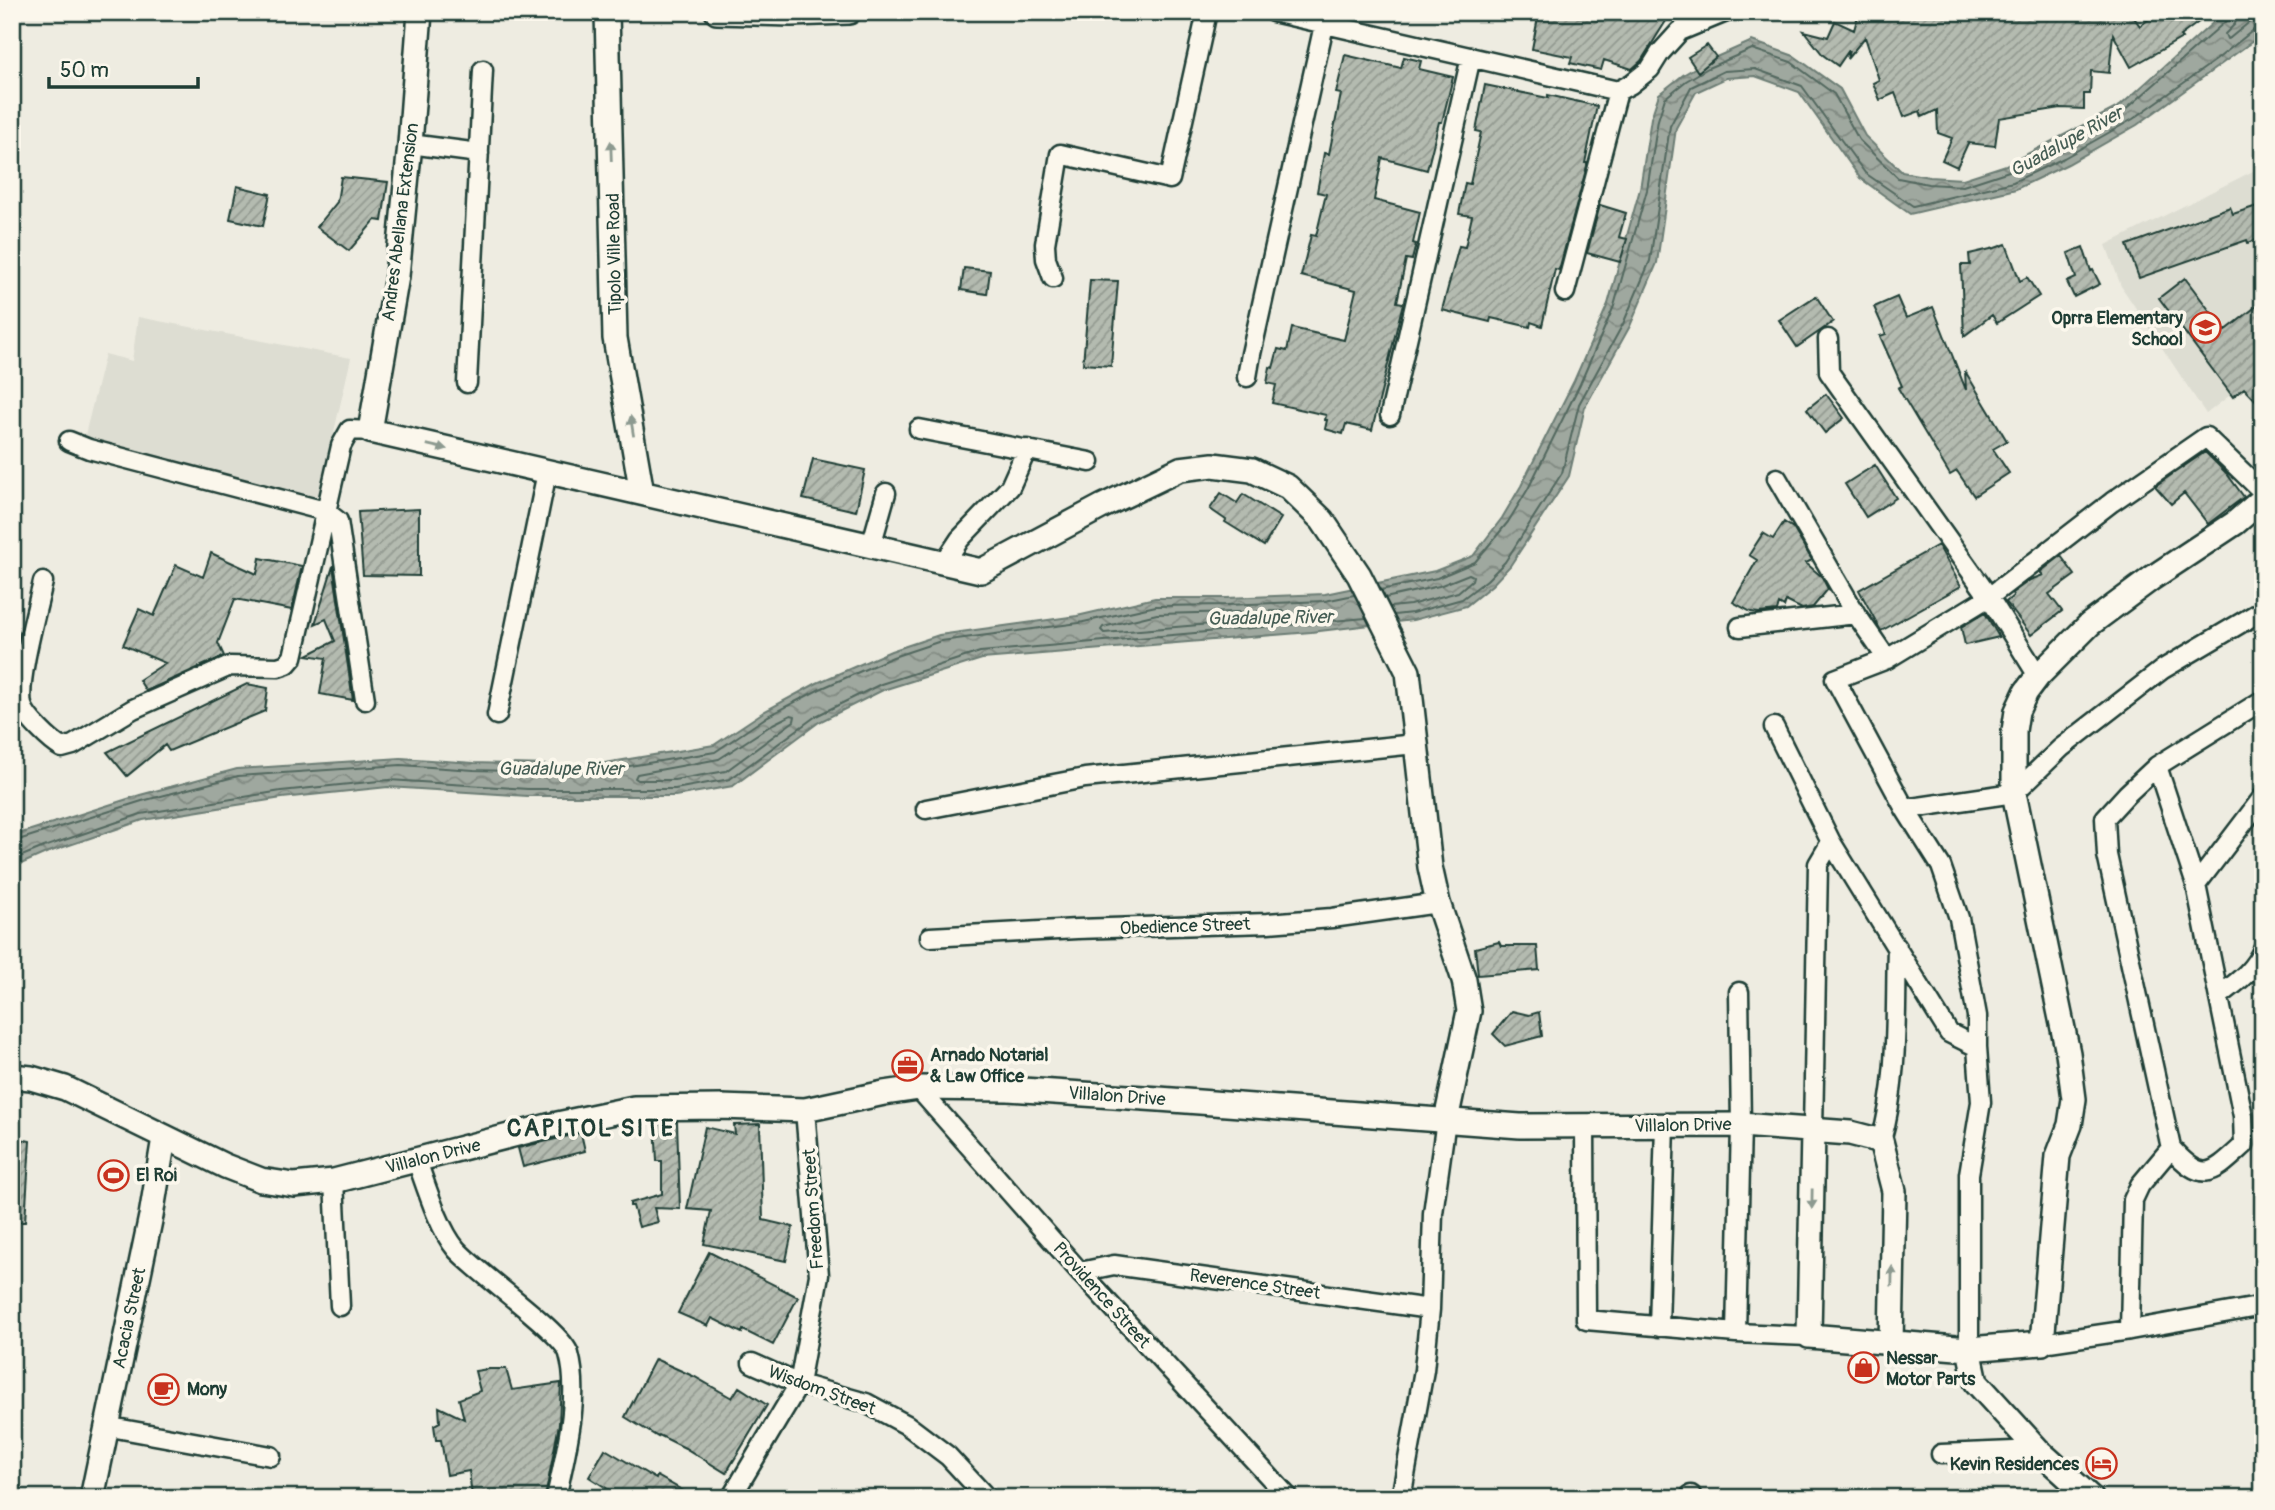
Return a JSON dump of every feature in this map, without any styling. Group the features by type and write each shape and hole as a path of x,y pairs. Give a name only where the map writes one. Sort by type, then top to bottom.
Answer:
{"street":[{"name":"Andres Abellana Extension","path":"370,431 397,276 420,12"},
{"name":"Tipolo Ville Road","path":"607,12 615,338 642,493"},
{"path":"717,12 849,12"},
{"path":"1053,278 1046,259 1045,244 1060,154 1170,179 1207,12"},
{"path":"1273,12 1618,91 1632,84 1650,69 1680,31 1726,12"},
{"path":"1247,377 1324,25"},
{"path":"1390,415 1471,57"},
{"path":"467,383 483,70"},
{"path":"1565,292 1618,91"},
{"path":"410,144 479,153"},
{"path":"1828,339 1829,372 1989,597 2038,676"},
{"path":"919,429 1090,462"},
{"path":"43,582 22,686 23,707 51,743 62,748 73,745 133,709 230,666 278,667 287,664 293,657 341,446 351,430 370,431 981,571 1180,469 1213,465 1252,470 1288,487 1322,520 1359,575 1408,672 1430,867 1438,903 1464,980 1469,1011 1446,1120 1433,1213 1430,1309 1424,1370 1401,1498"},
{"path":"2091,1498 2038,1450 1976,1382 1969,1349 1969,1174 1981,1101 1977,1016 1959,918 1941,866 1905,809 1835,680 1887,659 1989,597 2112,502 2206,437 2263,492"},
{"path":"69,441 89,449 325,511 338,521 365,700"},
{"path":"944,564 960,539 1010,487 1027,449"},
{"path":"497,715 547,472"},
{"path":"1777,478 1856,614 1887,659"},
{"path":"872,546 886,493"},
{"path":"2042,1343 2057,1156 2070,1125 2074,1099 2068,1053 2014,793 2014,731 2017,712 2026,692 2038,676 2090,624 2151,578 2235,523 2263,499"},
{"path":"1905,809 2014,793 2061,748 2163,669 2263,610"},
{"path":"1740,627 1856,614"},
{"path":"2157,766 2196,885 2243,1116 2244,1145 2216,1170 2188,1168 2171,1148 2107,855 2105,818 2157,766 2263,700"},
{"path":"1774,727 1831,842 1949,1033 1977,1047"},
{"path":"926,809 1084,778 1415,744"},
{"path":"2196,885 2263,797"},
{"path":"1810,1336 1818,864 1831,842"},
{"name":"Obedience Street","path":"930,937 1268,923 1332,918 1438,903"},
{"path":"1891,1344 1894,1191 1881,1141 1890,1112 1893,1085 1897,947"},
{"path":"2219,996 2240,981 2261,959"},
{"path":"1736,1333 1741,1125 1739,992"},
{"name":"Villalon Drive","path":"12,1076 31,1078 65,1088 225,1166 261,1180 294,1185 334,1181 558,1124 634,1108 805,1110 918,1088 1008,1089 1090,1094 1520,1126 1741,1125 1850,1133 1881,1141"},
{"name":"Providence Street","path":"918,1088 1080,1272 1289,1498"},
{"name":"Freedom Street","path":"731,1498 799,1384 818,1275 805,1110"},
{"path":"1659,1327 1665,1125"},
{"path":"1585,1126 1586,1320 1969,1349 2042,1343 2263,1306"},
{"name":"Acacia Street","path":"92,1498 151,1216 164,1138"},
{"path":"2130,1330 2133,1200 2140,1185 2171,1148"},
{"path":"416,1161 446,1235 455,1248 489,1280 560,1338 569,1352 573,1382 570,1424 555,1498"},
{"path":"334,1181 340,1306"},
{"name":"Reverence Street","path":"1080,1272 1114,1265 1430,1309"},
{"name":"Wisdom Street","path":"752,1363 799,1384 866,1404 907,1425 948,1456 987,1498"},
{"path":"105,1426 271,1456"},
{"path":"1941,1454 2038,1450"}],"shaded area":[{"name":"Oprra Elementary School","path":"2263,166 2263,369 2206,414 2121,286 2106,245"},
{"path":"138,317 351,358 318,501 84,439 105,354 132,361"}],"water":[{"name":"Guadalupe River","path":"2225,12 2263,12 2263,31 2137,125 2068,164 2016,189 1910,214 1860,178 1799,92 1755,76 1726,78 1696,92 1676,128 1657,263 1630,326 1585,407 1569,476 1510,566 1466,606 1413,620 1311,632 982,659 883,690 819,722 733,786 675,796 528,796 388,787 282,798 143,820 46,853 12,868 12,836 140,795 237,769 401,758 587,766 714,745 765,711 817,683 891,651 939,635 1077,616 1155,598 1325,594 1435,571 1473,556 1502,518 1574,381 1608,304 1640,189 1651,118 1659,94 1683,75 1752,41 1794,56 1840,89 1865,136 1902,172 1963,179 2006,165 2120,106"}],"building":[{"path":"1539,12 1559,12 1581,17 1582,12 1645,12 1666,21 1641,61 1632,69 1604,60 1601,70 1570,63 1572,57 1532,49"},
{"path":"1859,12 2036,12 2036,15 2130,12 2140,26 2158,12 2212,12 2180,36 2182,38 2131,67 2113,34 2109,73 2091,71 2090,94 2084,94 2084,109 2061,108 1999,118 1995,146 1968,143 1957,167 1942,160 1952,138 1938,133 1937,110 1922,117 1920,111 1904,117 1895,93 1880,100 1873,83 1879,80 1865,37 1847,59 1849,50 1838,66 1823,55 1804,31 1828,37 1835,21 1854,30"},
{"path":"1707,45 1716,57 1698,72 1688,57"},
{"path":"1345,55 1401,68 1404,57 1421,61 1419,69 1453,77 1427,170 1382,158 1374,200 1420,212 1413,243 1416,244 1412,260 1406,259 1397,302 1403,303 1372,430 1346,424 1343,434 1325,429 1326,415 1272,403 1276,385 1267,383 1278,349 1287,351 1292,328 1344,340 1356,290 1301,276 1311,235 1316,236 1326,194 1317,192 1324,153 1329,154 1341,94 1336,93"},
{"path":"1485,85 1597,106 1585,163 1587,166 1559,270 1555,269 1542,326 1531,322 1530,327 1491,318 1490,322 1442,310 1459,246 1465,247 1472,216 1459,214 1465,183 1470,184 1481,132 1476,131"},
{"path":"341,177 388,182 382,221 375,220 349,251 317,227 337,202"},
{"path":"237,186 270,194 263,226 230,219"},
{"path":"2263,204 2263,237 2248,243 2247,240 2139,278 2127,245 2230,207 2233,214"},
{"path":"1600,205 1626,213 1619,237 1627,239 1620,262 1587,253"},
{"path":"2006,244 2020,281 2027,277 2039,296 1997,323 1992,315 1964,336 1961,265 1970,265 1969,254"},
{"path":"2083,247 2091,271 2093,270 2100,284 2074,297 2067,282 2076,278 2068,253"},
{"path":"964,268 990,271 987,294 961,290"},
{"path":"2185,278 2225,331 2263,301 2263,408 2244,388 2233,397 2159,298"},
{"path":"1090,280 1118,281 1111,366 1083,364"},
{"path":"1816,296 1833,322 1797,347 1779,320"},
{"path":"1897,297 1906,318 1933,307 1966,390 1965,371 2007,441 1993,449 2009,473 1974,496 1957,471 1950,475 1898,388 1902,386 1880,336 1886,334 1874,307"},
{"path":"1826,394 1844,418 1825,433 1807,409"},
{"path":"2205,452 2227,474 2244,497 2208,524 2184,493 2171,504 2155,486"},
{"path":"813,459 865,470 856,511 803,499"},
{"path":"1875,465 1896,498 1866,517 1845,484"},
{"path":"1221,493 1237,503 1243,494 1281,518 1264,546 1225,522 1226,520 1210,509"},
{"path":"419,509 419,576 363,575 358,512"},
{"path":"1784,522 1793,528 1812,560 1806,563 1822,577 1828,589 1813,607 1802,609 1786,601 1784,607 1779,604 1777,611 1751,612 1733,602 1757,560 1749,555 1763,533 1773,539"},
{"path":"1938,545 1961,586 1881,631 1859,590"},
{"path":"211,553 257,574 260,558 302,566 292,610 235,599 218,643 224,656 146,691 139,680 165,663 123,645 139,609 154,616 176,565 203,577"},
{"path":"2061,556 2075,575 2049,594 2062,611 2031,635 2006,602 2013,596 2012,593 2030,580 2043,575 2040,572"},
{"path":"333,566 353,700 320,694 326,658 307,655 335,641 326,619 315,624"},
{"path":"1985,613 1999,637 1965,645 1961,627"},
{"path":"247,684 268,688 265,711 169,751 165,745 127,776 107,752"},
{"path":"1499,942 1501,946 1537,946 1539,970 1478,975 1475,948"},
{"path":"1512,1011 1529,1015 1539,1012 1542,1036 1505,1046 1493,1034"},
{"path":"655,1122 677,1122 680,1209 654,1208 658,1222 639,1227 630,1203 662,1194 662,1161 657,1161"},
{"path":"760,1124 763,1220 793,1227 786,1261 704,1244 711,1211 687,1209 705,1127 735,1134 734,1125"},
{"path":"581,1133 585,1151 523,1167 518,1148"},
{"path":"12,1137 30,1141 25,1222 12,1222"},
{"path":"709,1252 798,1297 773,1345 712,1318 708,1326 678,1313"},
{"path":"655,1359 732,1398 739,1387 767,1405 726,1473 625,1417"},
{"name":"Nessar Motor Parts","path":"1855,1359 1871,1360 1870,1376 1855,1374"},
{"path":"506,1369 512,1390 561,1383 559,1424 545,1498 490,1498 489,1493 472,1497 469,1471 447,1475 441,1440 436,1440 434,1425 440,1422 439,1407 464,1419 459,1399 480,1391 475,1371"},
{"path":"605,1449 656,1479 657,1476 696,1498 622,1498 589,1477"}],"place":[{"name":"Oprra Elementary School","path":"2206,328"},
{"name":"Arnado Notarial & Law Office","path":"907,1065"},
{"name":"El Roi","path":"113,1175"},
{"name":"Nessar Motor Parts","path":"1863,1368"},
{"name":"Mony","path":"164,1389"},
{"name":"Kevin Residences","path":"2102,1464"}],"district":[{"name":"CAPITOL SITE","path":"591,1128"}]}
